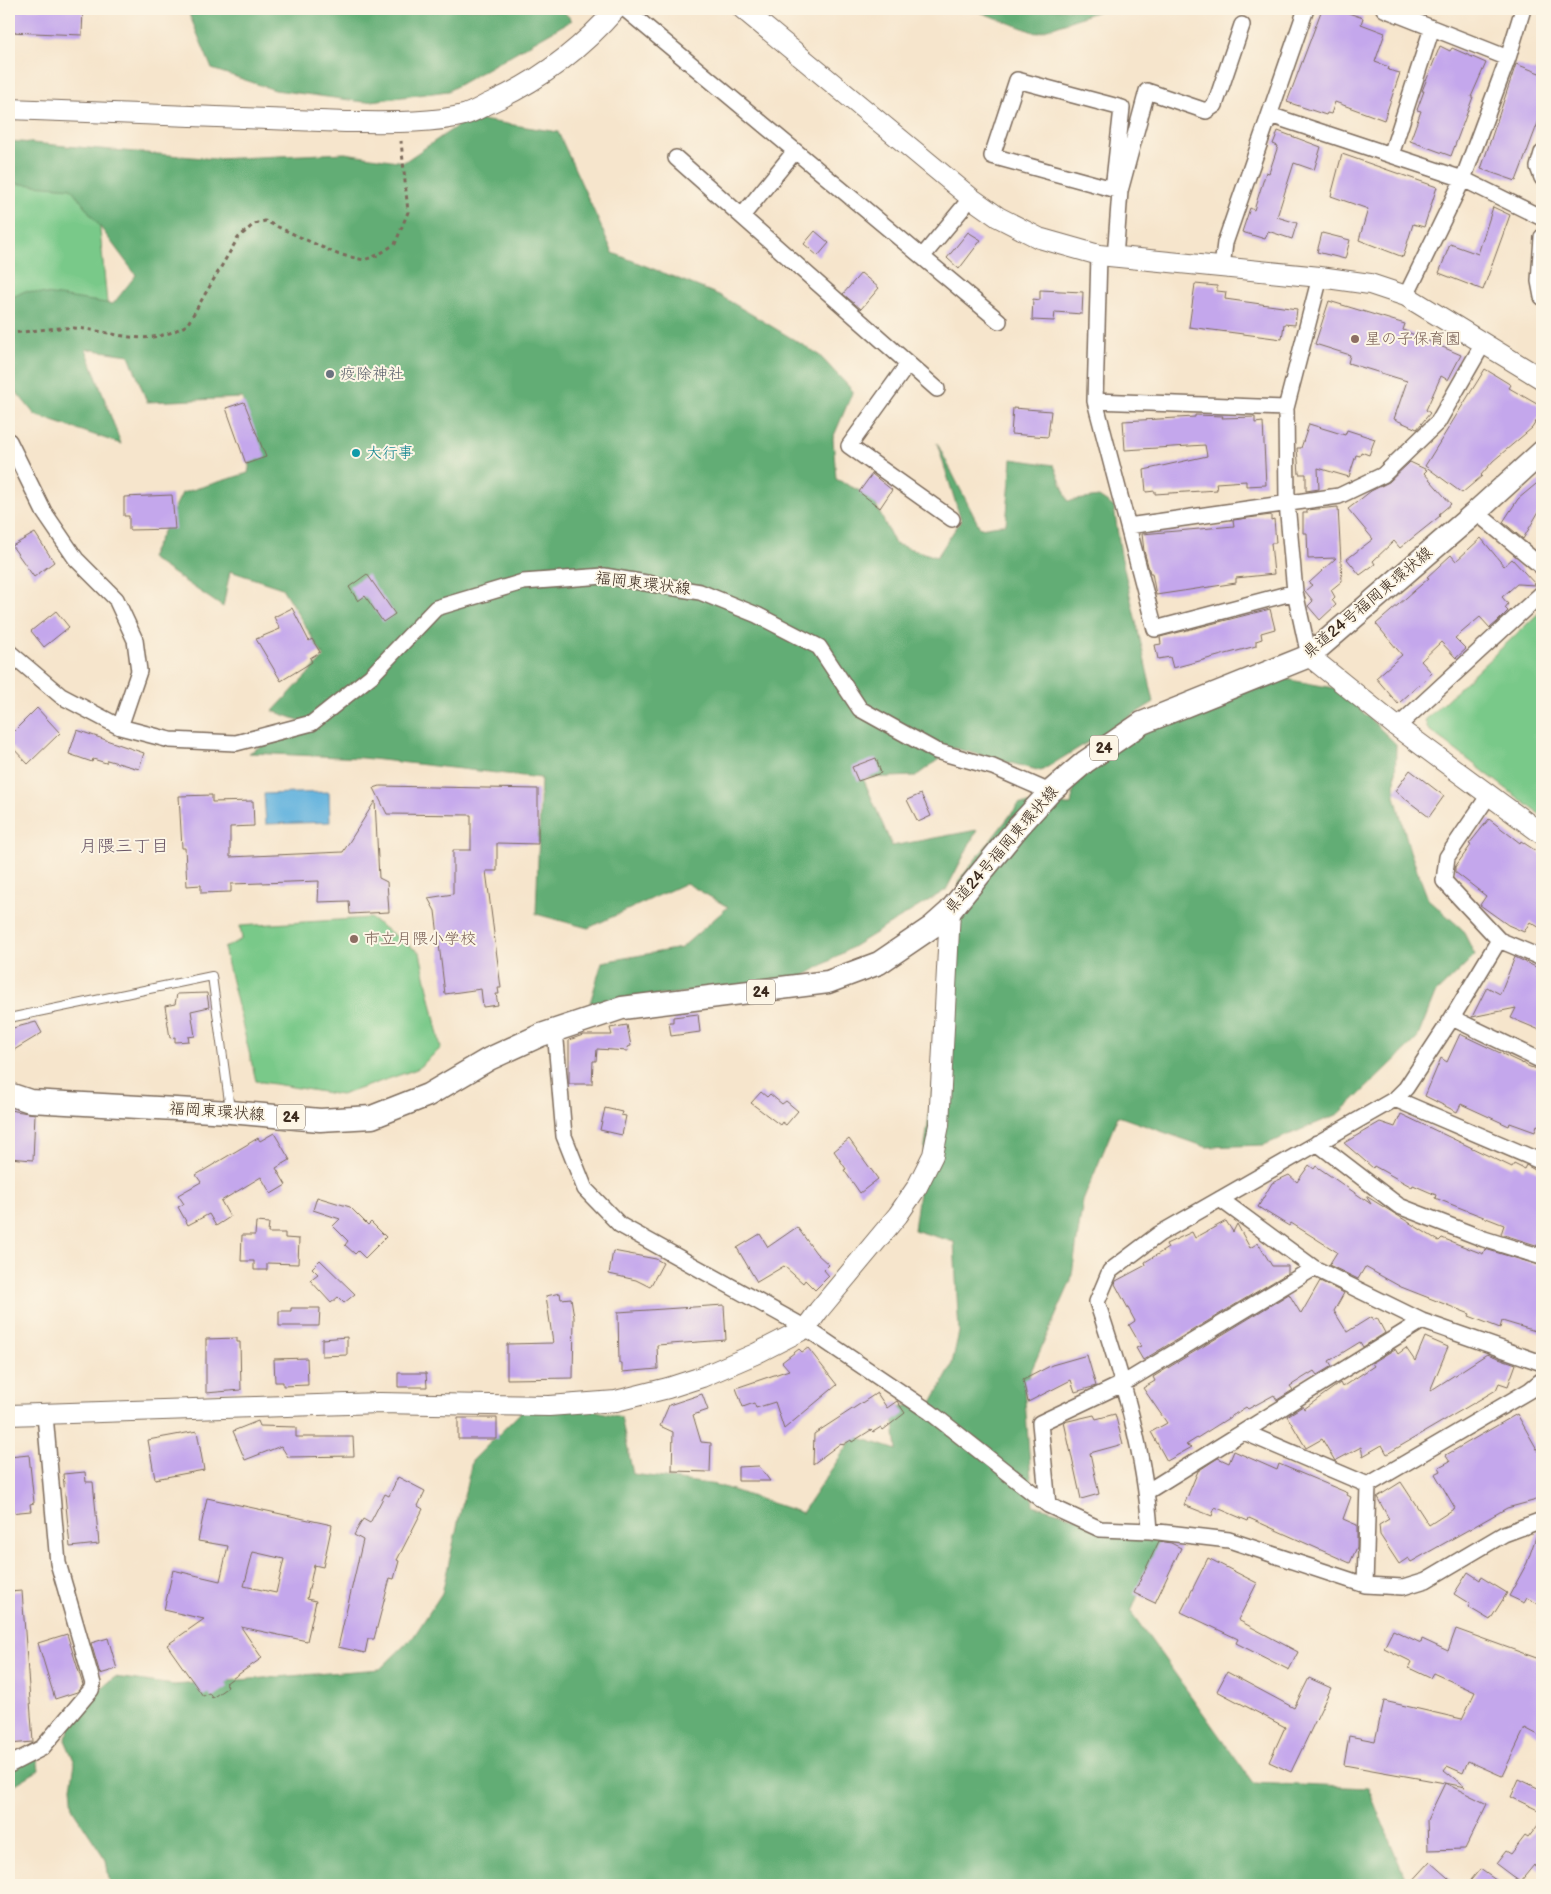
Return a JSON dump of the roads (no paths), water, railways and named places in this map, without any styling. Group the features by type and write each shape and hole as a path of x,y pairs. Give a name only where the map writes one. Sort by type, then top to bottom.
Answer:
{"main road":[{"name":"県道24号福岡東環状線","path":"555,1029 622,1008 828,982 879,963 932,927 950,911 1019,826 1050,792 1084,762 1142,723 1309,656 1476,512 1542,452"},
{"name":"福岡東環状線","path":"9,1094 30,1101 230,1112 320,1120 372,1116 428,1095 489,1059 555,1029"}],"street":[{"path":"9,110 399,122 464,115 531,82 577,50 616,9"},
{"path":"625,9 999,321"},
{"path":"743,9 971,198 998,217 1039,238 1107,256 1320,277 1370,284 1406,296 1542,379"},
{"path":"1222,267 1225,243 1306,9"},
{"path":"1384,9 1508,58"},
{"path":"1406,296 1463,179 1508,58 1523,9"},
{"path":"1242,25 1215,105 1206,111 1147,91 1120,191 1107,256 1095,401 1156,629 1295,592"},
{"path":"1391,155 1432,28"},
{"path":"1017,80 1122,108 1114,180 1120,191 992,156 1017,80"},
{"path":"1270,115 1463,179 1542,218"},
{"path":"742,216 795,151"},
{"path":"1542,153 1538,167 1542,178"},
{"path":"676,158 937,388"},
{"path":"922,257 971,198"},
{"path":"1542,236 1539,281 1542,297"},
{"path":"1320,277 1286,408 1287,503 1295,592 1309,656 1398,727 1542,834"},
{"path":"1128,526 1339,496 1383,475 1438,422 1484,342"},
{"path":"908,364 849,446 952,519"},
{"path":"1095,401 1286,408"},
{"path":"9,441 44,512 76,558 116,599 135,640 139,671 120,727"},
{"path":"1476,512 1542,567"},
{"name":"福岡東環状線","path":"9,652 61,696 120,727 170,740 236,743 312,723 371,676 436,608 523,582 604,576 700,592 757,615 819,648 860,709 936,752 993,767 1050,792"},
{"path":"1398,727 1542,593"},
{"path":"1489,795 1447,857 1444,881 1499,940 1542,958"},
{"path":"9,1415 379,1403 549,1406 616,1401 702,1377 755,1354 806,1328 898,1215 917,1187 933,1154 939,1125 950,911"},
{"path":"1150,1531 1148,1492 1124,1383 1098,1302 1110,1271 1159,1234 1395,1099 1406,1088 1452,1018 1499,940"},
{"path":"1452,1018 1542,1061"},
{"path":"555,1029 564,1136 585,1189 620,1225 806,1328 930,1412 1048,1505 1100,1530 1150,1531 1229,1540 1365,1585 1403,1587 1426,1580 1504,1534 1542,1520"},
{"path":"1395,1099 1542,1162"},
{"path":"1317,1144 1400,1206 1484,1239 1542,1256"},
{"path":"1220,1199 1314,1268 1422,1321 1542,1363"},
{"path":"1048,1505 1040,1423 1124,1383 1314,1268"},
{"path":"1148,1492 1422,1321"},
{"path":"1368,1485 1536,1392 1542,1380"},
{"path":"9,1764 42,1748 92,1690 93,1684 58,1563 45,1415"},
{"path":"1244,1432 1368,1485"},
{"path":"1365,1585 1368,1485"}],"lane":[{"path":"9,1018 212,976 230,1112"}],"water":[{"path":"329,792 330,822 266,824 264,794"}],"place":[{"name":"星の子保育園","path":"1355,339"},
{"name":"疫除神社","path":"330,374"},
{"name":"大行事","path":"356,453"},
{"name":"市立月隈小学校","path":"354,939"}],"district":[{"name":"月隈三丁目","path":"124,846"}]}
